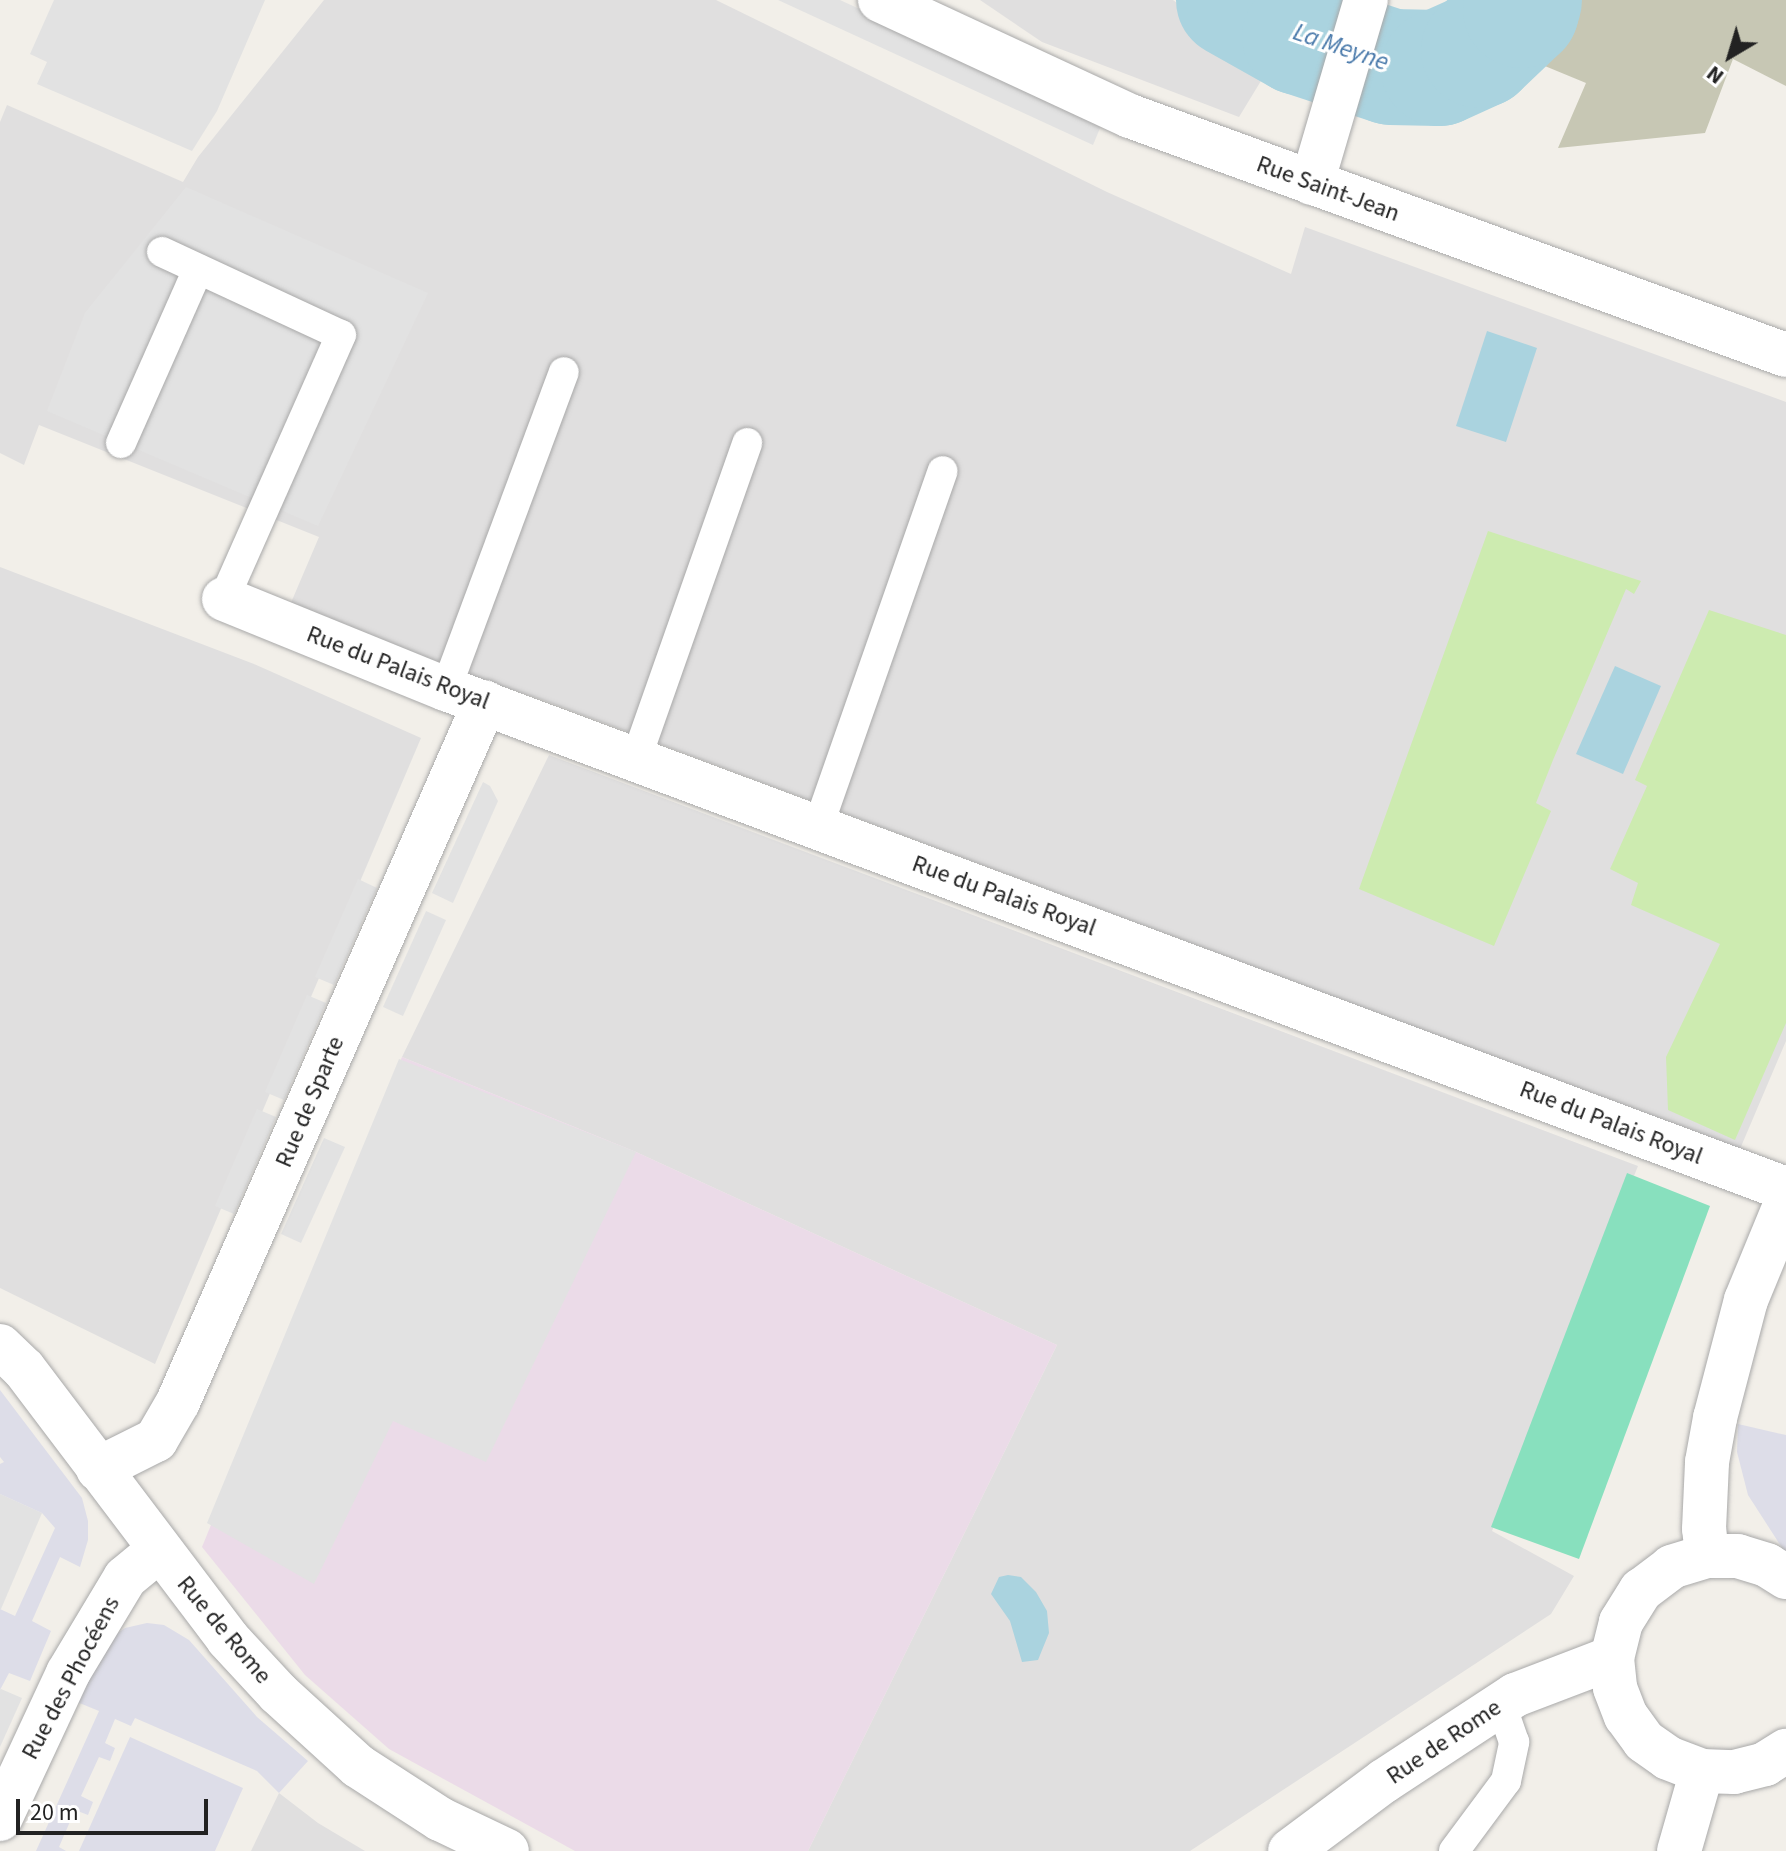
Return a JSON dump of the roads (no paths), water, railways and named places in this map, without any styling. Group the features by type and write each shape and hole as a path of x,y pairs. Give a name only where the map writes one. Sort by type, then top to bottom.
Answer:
{"street":[{"name":"Rue Saint-Jean","path":"880,0 1130,116 1786,355"},
{"path":"1312,183 1364,8"},
{"name":"Rue du Palais Royal","path":"224,599 466,695 1786,1189"},
{"name":"Rue de Sparte","path":"98,1469 156,1440 178,1402 466,695"},
{"path":"1707,1556 1704,1529 1707,1462 1715,1418 1746,1300 1786,1203"},
{"name":"Rue de Rome","path":"0,1346 24,1369 159,1550 258,1672 358,1766 440,1819 507,1851"},
{"name":"Rue des Phocéens","path":"0,1819 76,1659 125,1578 159,1550"},
{"path":"1786,1577 1767,1565 1738,1556 1707,1556 1672,1567 1641,1590 1621,1622 1612,1658 1615,1688 1626,1716 1644,1741 1668,1758 1702,1771 1734,1772 1765,1764 1786,1751"},
{"name":"Rue de Rome","path":"1290,1851 1384,1781 1515,1695 1612,1658"},
{"path":"1679,1851 1702,1771"}],"lane":[{"path":"162,252 341,335 224,599"},
{"path":"121,443 198,269"},
{"path":"466,695 564,372"},
{"path":"636,759 747,443"},
{"path":"818,827 943,471"},
{"path":"1454,1851 1506,1781 1514,1742 1501,1705"}],"water":[{"path":"1183,0 1292,0 1333,24 1314,83 1291,78 1250,53"},
{"path":"1491,0 1554,0 1542,30 1498,54 1464,84 1394,99 1359,95 1379,30 1441,45 1470,31"},
{"path":"1487,331 1537,348 1506,442 1456,426"},
{"path":"1615,666 1661,686 1623,774 1576,754"},
{"path":"999,1577 1021,1577 1036,1592 1047,1611 1049,1633 1038,1660 1022,1662 1010,1621 991,1594"}],"waterway":[{"name":"La Meyne","path":"1234,0 1300,37 1391,67 1439,68 1479,50 1521,10 1524,0"}]}
